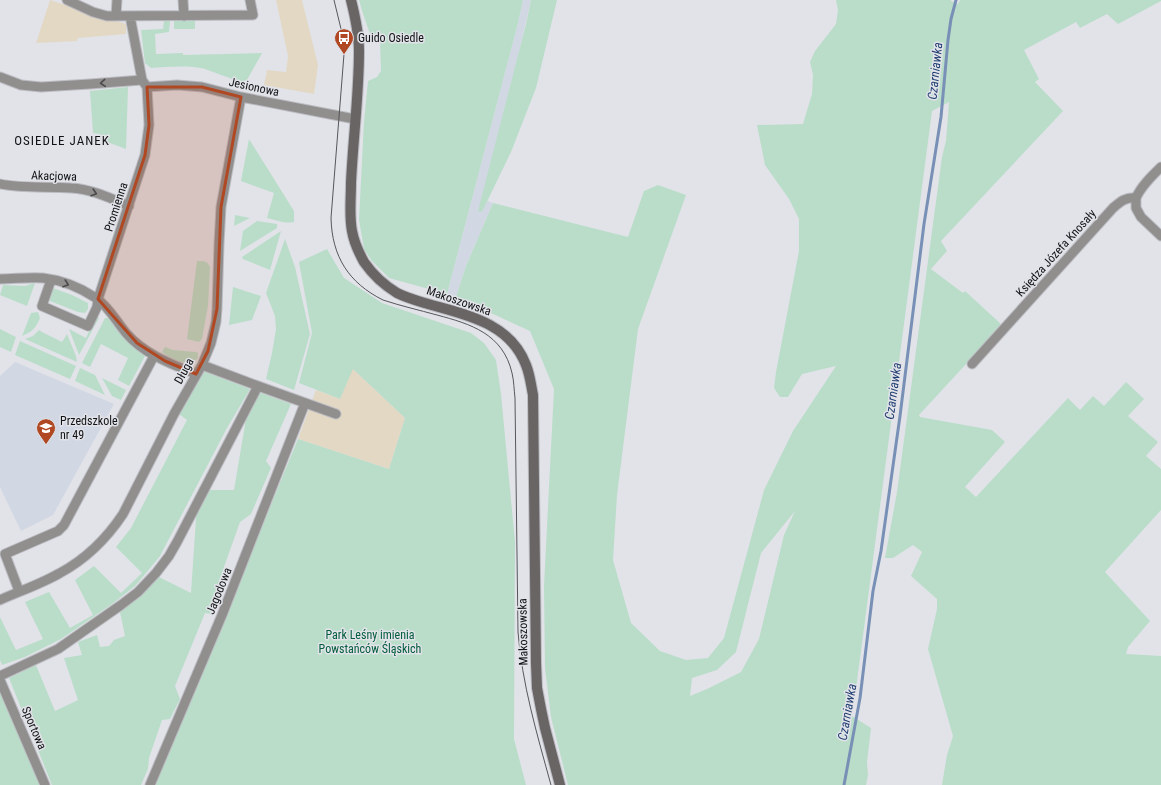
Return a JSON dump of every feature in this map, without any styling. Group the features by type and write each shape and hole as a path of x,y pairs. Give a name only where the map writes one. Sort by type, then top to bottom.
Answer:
{"main road":[{"name":"Makoszowska","path":"351,0 359,50 350,216 356,246 364,262 375,276 398,293 414,300 480,320 502,332 517,348 526,364 530,378 533,395 537,688 545,728 560,785"}],"street":[{"path":"68,0 100,15 116,16 253,15 250,0"},
{"path":"116,16 117,0"},
{"path":"183,0 184,16"},
{"name":"Promienna","path":"51,280 42,306 88,326 97,307 98,299 145,155 149,125 145,83 130,16"},
{"name":"Jesionowa","path":"0,77 21,85 41,87 145,83 202,87 241,97 355,119"},
{"name":"Długa","path":"0,600 60,574 91,551 114,528 202,364 211,343 216,322 222,207 241,97"},
{"path":"1161,167 1142,187 1136,198 1136,208 1141,217 1161,236"},
{"name":"Akacjowa","path":"0,184 28,187 62,187 79,189 103,195 129,206"},
{"name":"Księdza Józefa Knosały","path":"972,364 1113,208 1123,200 1136,198"},
{"path":"0,279 41,278 51,280 73,287 98,299 137,343 154,356 196,374"},
{"path":"19,591 5,554 58,531 64,525 154,356"},
{"path":"202,364 336,414"},
{"path":"0,676 42,657 64,645 132,597 156,573 169,556 177,542 258,386"},
{"name":"Jagodowa","path":"150,785 222,615 305,403"},
{"name":"Sportowa","path":"0,680 45,785"}],"highlighted area":[{"path":"147,87 202,87 241,97 221,207 217,309 208,351 196,374 165,361 137,343 98,299 145,155 149,125"}],"shaded area":[{"path":"50,0 126,24 126,34 78,38 77,41 36,43"},
{"path":"276,0 302,0 318,65 314,94 264,85 267,70 286,72 288,56"},
{"path":"523,0 531,0 482,211 487,201 493,203 466,266 456,297 447,294"},
{"name":"Przedszkole nr 49","path":"15,362 114,404 53,515 21,531 0,487 0,376"},
{"path":"352,368 405,418 389,469 298,439 316,390 340,399"}],"green space":[{"path":"359,0 523,0 447,294 389,278 372,261 364,249 359,220 364,122 368,81 377,77 381,71 380,41 376,36 370,34"},
{"path":"531,0 557,0 536,88 511,152 482,212 478,211"},
{"path":"836,0 951,0 958,4 960,0 1161,0 1118,24 1107,14 1080,28 1076,22 1024,50 1039,79 1035,82 1063,111 941,241 947,251 931,269 963,293 965,291 1002,325 919,415 920,417 992,430 1005,442 965,487 976,497 1068,398 1080,410 1093,396 1104,406 1126,382 1144,399 1128,416 1158,442 1146,456 1161,469 1161,510 1105,572 1150,621 1128,647 1126,654 1161,656 1161,785 942,785 947,755 953,736 928,649 937,609 937,599 911,576 922,552 913,545 893,558 885,558 897,492 942,157 946,141 949,102 932,111 852,716 871,728 866,785 568,785 551,717 545,668 544,586 554,389 530,331 456,297 466,266 493,203 628,237 644,191 658,185 686,195 638,329 617,495 613,560 631,623 660,651 686,660 708,658 724,638 764,490 793,431 836,366 802,374 788,397 780,397 774,388 799,251 799,219 789,199 765,165 757,125 803,124 812,94 813,75 810,62 815,51 836,24 838,10","holes":["795,511 784,535 759,639 741,672 690,696 692,678 717,670 736,652 761,553"]},
{"path":"174,18 195,18 195,29 174,29"},
{"path":"164,21 170,21 169,32 155,34 156,54 183,53 183,55 262,53 247,80 244,81 236,80 205,69 192,67 151,68 145,63 141,30 163,29"},
{"path":"128,87 126,149 99,139 100,134 93,133 90,91"},
{"path":"249,139 294,211 294,222 284,222 267,218 274,193 241,181"},
{"path":"235,215 250,218 234,226"},
{"path":"257,221 277,224 277,228 240,251 243,231"},
{"path":"281,231 270,270 243,259 242,257"},
{"path":"285,239 295,267 310,334 294,390 266,379 276,329 275,316 266,293"},
{"name":"Park Leśny imienia Powstańców Śląskich","path":"327,249 344,278 382,303 471,333 484,343 496,360 501,394 515,542 514,739 526,785 154,785 298,439 389,469 405,418 353,369 340,399 299,383 312,333 299,262"},
{"path":"197,261 206,262 210,267 208,306 202,339 199,342 187,339"},
{"path":"35,283 27,306 0,295 3,285 25,286"},
{"path":"233,287 261,296 252,320 229,325"},
{"path":"53,288 88,303 88,309 85,313 78,312 50,301 50,293"},
{"path":"38,312 40,318 35,327 22,336 31,313"},
{"path":"96,316 99,318 79,355 69,329 86,338"},
{"path":"105,318 108,318 122,337 145,356 129,386 118,380 128,358 101,344 90,367 82,363"},
{"path":"0,329 16,337 11,352 0,347"},
{"path":"39,330 62,342 67,334 77,362 25,339 33,336"},
{"path":"20,341 76,366 70,379 15,355"},
{"path":"165,347 173,350 196,352 198,353 198,358 190,363 180,362 162,352"},
{"path":"80,368 95,375 105,395 75,381"},
{"path":"203,371 250,389 227,428 160,556 135,586 112,604 61,639 25,657 2,665 0,660 0,617 16,650 43,639 25,602 49,592 70,628 93,615 75,580 94,566 121,593 142,573 116,547 131,528 187,420 179,414"},
{"path":"102,378 126,390 121,400 112,396"},
{"path":"258,392 291,404 266,461 271,468 251,514 240,522 219,581 222,593 212,614 205,613 175,686 180,699 170,719 162,720 149,758 148,769 141,785 52,785 9,678 36,665 55,711 78,700 64,658 82,655 78,642 97,635 100,647 109,646 114,640 125,636 119,607 157,576 191,593 197,504 205,490 234,490 248,407"},
{"path":"0,691 41,785 0,785"}],"waterway":[{"name":"Czarniawka","path":"844,785 860,698 873,591 881,551 900,416 924,224 941,117 948,40 956,0"}],"tram line":[{"path":"334,0 342,33 344,54 331,218 332,232 339,257 352,277 361,286 383,300 450,318 484,333 501,349 508,360 512,373 515,398 518,632 523,671 535,728 551,785"}],"place":[{"name":"Guido Osiedle","path":"344,55"},
{"name":"Przedszkole nr 49","path":"46,445"}],"district":[{"name":"OSIEDLE JANEK","path":"62,140"}]}
